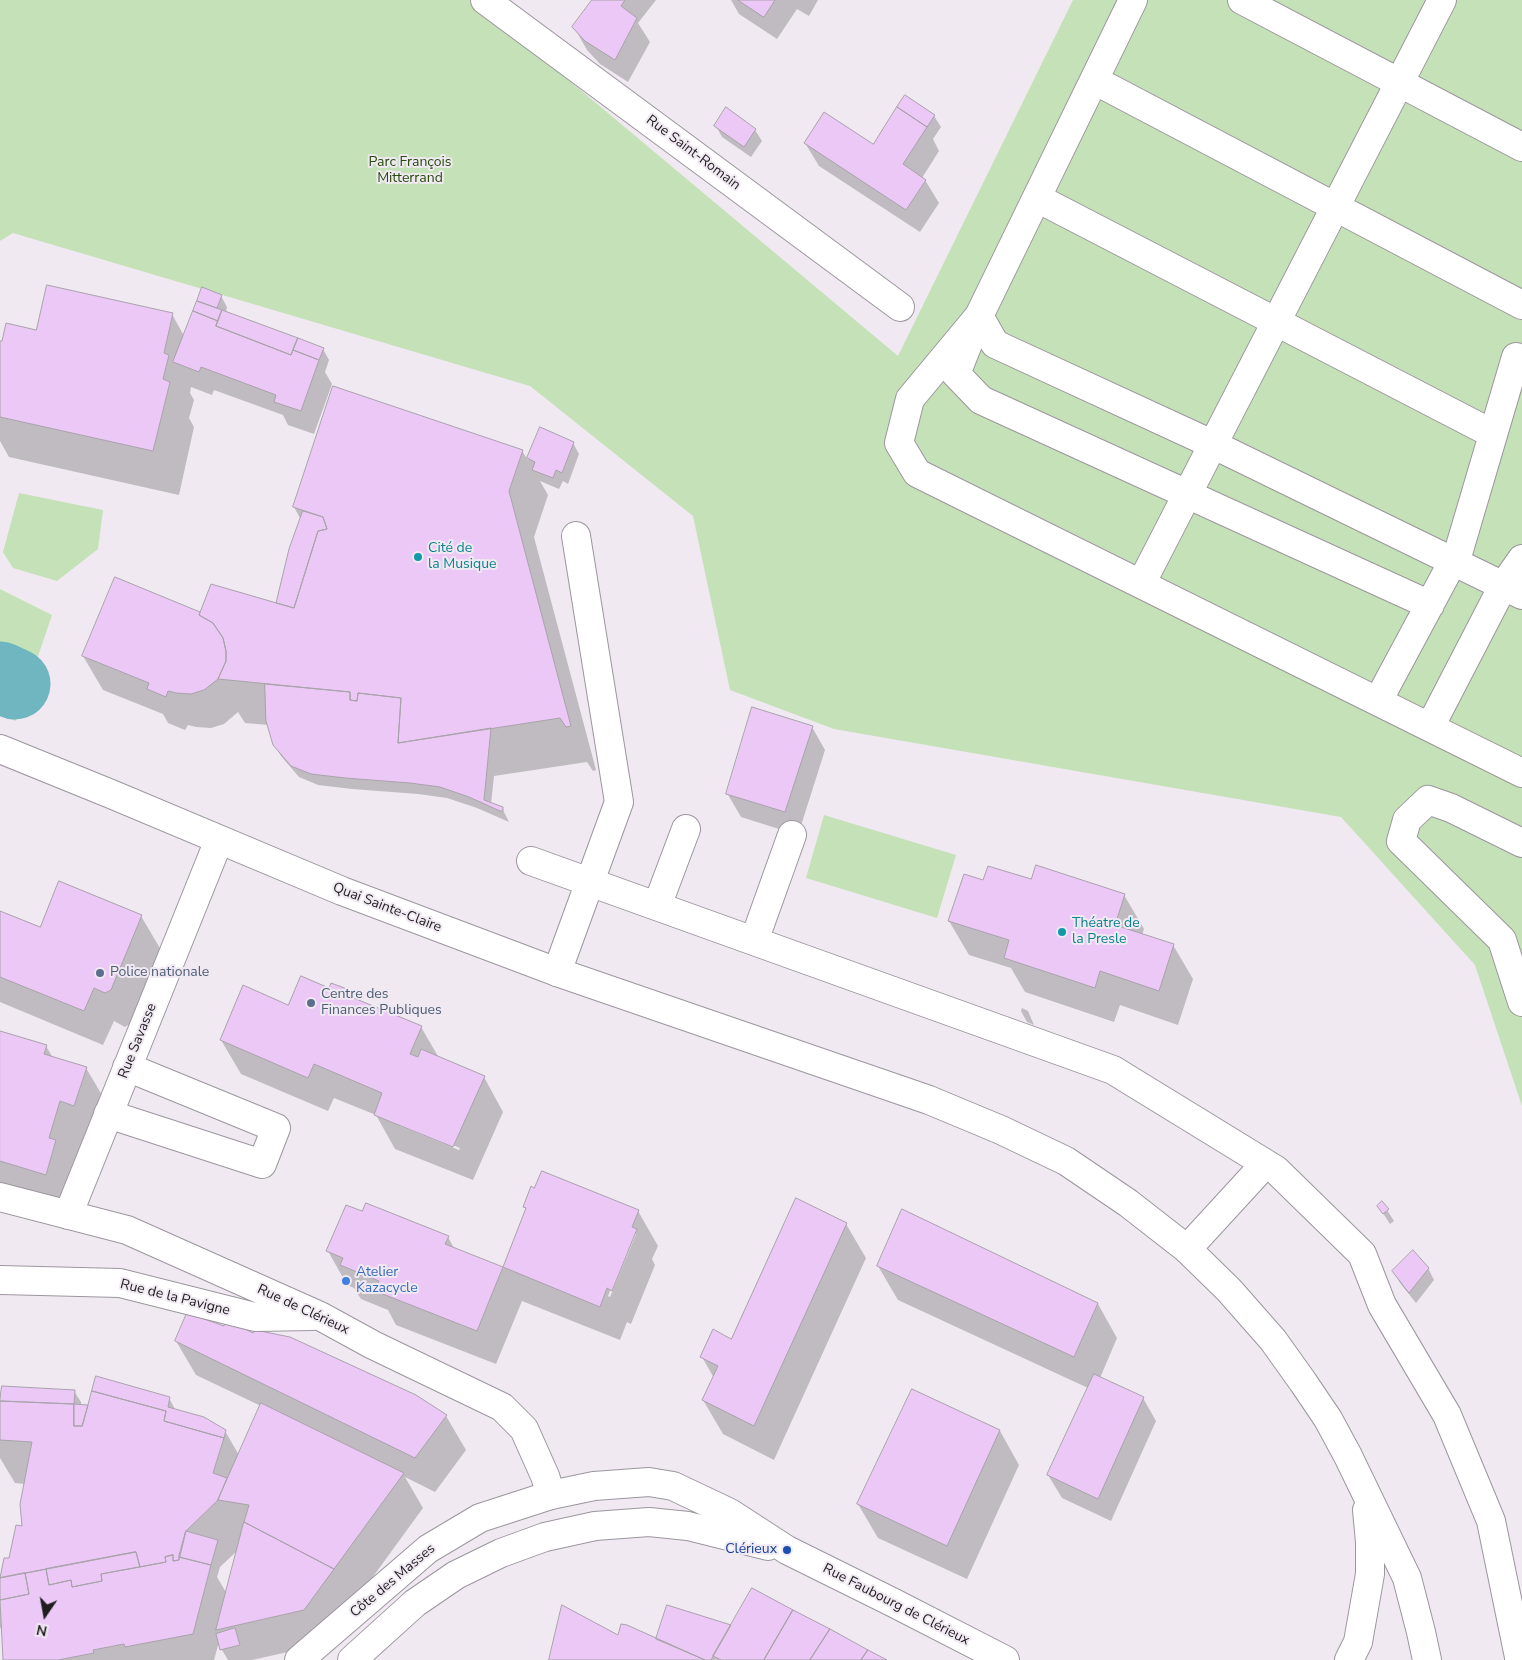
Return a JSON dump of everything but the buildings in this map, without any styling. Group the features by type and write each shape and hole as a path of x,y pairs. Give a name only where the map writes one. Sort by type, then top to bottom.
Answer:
{"main road":[{"name":"Rue Saint-Romain","path":"485,0 900,307"},
{"path":"1133,0 979,316 956,374 981,400 1430,605"},
{"path":"1242,0 1522,147"},
{"path":"1141,584 1442,0"},
{"path":"1094,80 1522,305"},
{"path":"1037,198 1493,434"},
{"path":"979,316 995,344 1212,444 1512,591"},
{"path":"979,316 910,399 899,443 917,473 1522,773"},
{"path":"1378,702 1459,550 1493,434 1520,352"},
{"path":"557,972 619,802 576,536"},
{"path":"1430,727 1512,591 1522,559"},
{"name":"Quai Sainte-Claire","path":"0,749 342,891 557,972 929,1100 1001,1130 1066,1161 1128,1203 1187,1249 1230,1290 1293,1368 1328,1419 1407,1578 1427,1660"},
{"path":"1522,843 1451,808 1428,800 1407,820 1401,841 1502,940 1522,1002"},
{"path":"657,906 686,829"},
{"path":"754,941 792,835"},
{"name":"Rue Savasse","path":"68,1215 219,840"},
{"path":"531,861 1113,1070 1276,1170 1362,1254 1382,1305 1447,1415 1490,1521 1519,1660"},
{"path":"108,1114 262,1164 276,1128 127,1068"},
{"path":"1187,1249 1265,1164"},
{"name":"Rue de Clérieux","path":"0,1198 127,1230 320,1316 502,1407 524,1429 545,1476 551,1495"},
{"name":"Rue de la Pavigne","path":"0,1280 120,1283 255,1317 320,1316"},
{"name":"Rue Faubourg de Clérieux","path":"551,1495 594,1486 649,1482 673,1486 730,1513 787,1550 1006,1660"},
{"path":"1349,1660 1358,1642 1370,1574 1370,1542 1365,1494"},
{"name":"Côte des Masses","path":"300,1660 428,1549 480,1518 551,1495"},
{"name":"Rue Faubourg de Clérieux","path":"352,1660 416,1603 456,1575 501,1553 545,1536 594,1526 649,1522 688,1526 787,1550"},
{"path":"312,1660 339,1626"}],"green space":[{"name":"Parc François Mitterrand","path":"0,0 473,0 898,356 1073,0 1522,0 1522,1106 1475,965 1341,817 834,729 730,690 693,516 530,386 13,233 0,241"},
{"path":"19,493 103,510 98,549 57,581 13,568 3,552"},
{"path":"0,589 52,615 16,721 0,715"},
{"path":"824,815 956,855 937,918 806,878"}],"waterway":[{"path":"0,677 15,684"}],"place":[{"name":"Cité de la Musique","path":"418,557"},
{"name":"Théatre de la Presle","path":"1062,932"},
{"name":"Police nationale","path":"100,973"},
{"name":"Centre des Finances Publiques","path":"311,1003"},
{"name":"Atelier Kazacycle","path":"346,1281"},
{"name":"Clérieux","path":"787,1550"}]}
